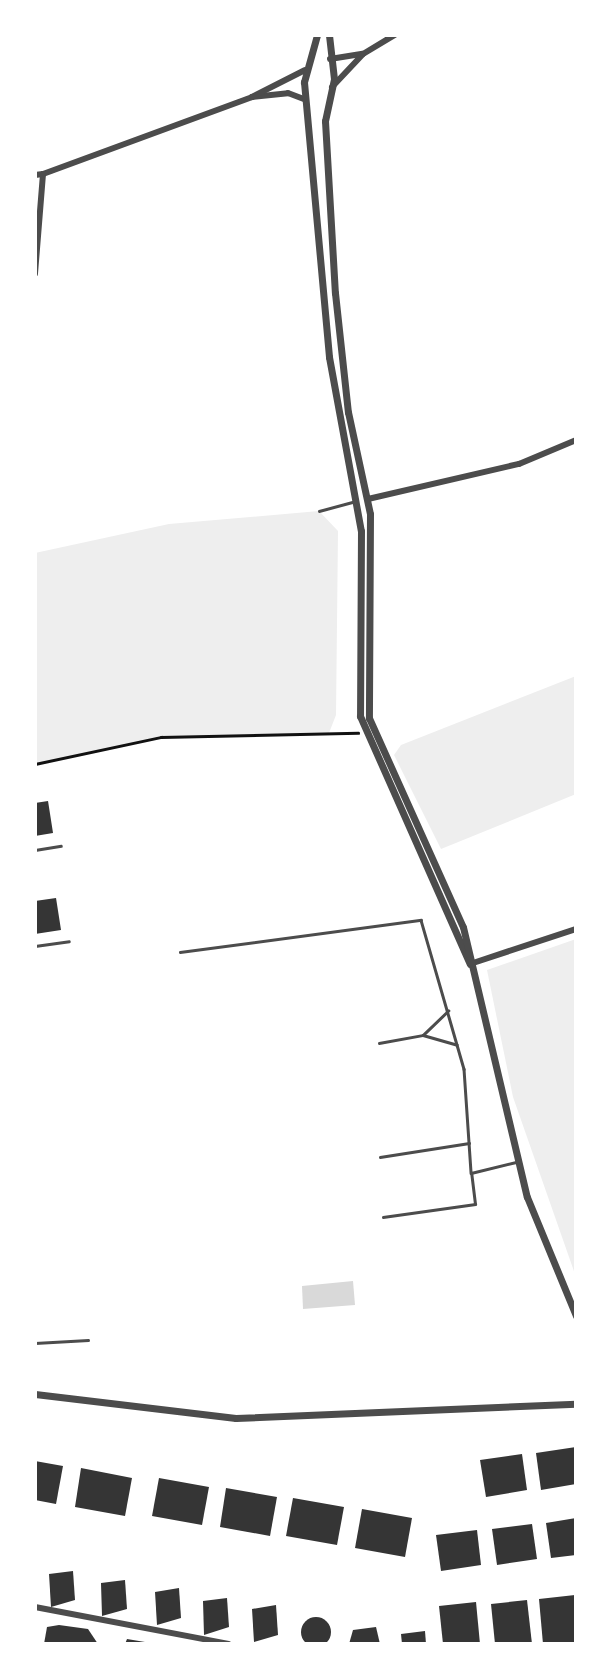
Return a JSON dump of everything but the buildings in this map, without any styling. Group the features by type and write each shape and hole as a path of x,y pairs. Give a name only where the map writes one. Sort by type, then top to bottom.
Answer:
{"street":[{"path":"317,35 312,58 305,70 306,100 329,357 358,501 363,733 470,964"},
{"path":"329,35 332,87"},
{"path":"394,35 363,54 332,87 327,101 343,377 368,499 369,718 446,882 470,964 517,1162 576,1316"},
{"path":"312,58 330,60 363,54"},
{"path":"35,274 39,174 252,97 305,70"},
{"path":"252,97 288,93 306,100 327,101"},
{"path":"358,501 519,464 576,439"},
{"path":"470,964 576,929"},
{"path":"35,1394 236,1418 576,1404"},
{"path":"35,1607 229,1644"}],"lane":[{"path":"318,511 358,501"},
{"path":"35,850 61,846"},
{"path":"180,953 415,917 425,925 458,1046 475,1204 383,1217"},
{"path":"35,946 69,941"},
{"path":"423,1035 448,1011"},
{"path":"379,1043 423,1035 458,1046"},
{"path":"380,1157 469,1143"},
{"path":"471,1173 517,1162"},
{"path":"35,1343 88,1340"}],"path":[{"path":"35,764 161,737 363,733"}],"shaded area":[{"path":"319,511 338,531 336,715 329,733 161,737 35,764 35,553 169,524"},
{"path":"576,676 576,794 441,849 394,755 401,745"},
{"path":"576,939 576,1277 513,1097 487,970"},
{"path":"353,1281 355,1305 303,1309 302,1286"}]}
